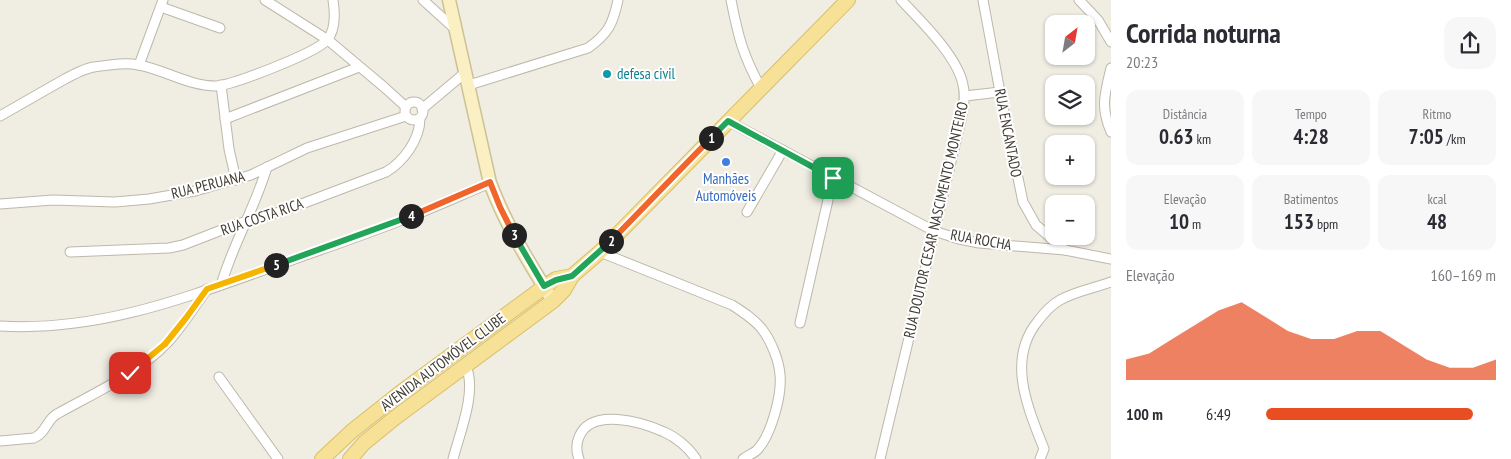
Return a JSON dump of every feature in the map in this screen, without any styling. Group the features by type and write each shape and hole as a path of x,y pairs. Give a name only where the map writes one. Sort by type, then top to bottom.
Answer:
{"main road":[{"name":"AVENIDA AUTOMÓVEL CLUBE","path":"350,459 364,443 396,417 553,301 564,290 572,276 600,252 848,0"},
{"name":"AVENIDA AUTOMÓVEL CLUBE","path":"322,459 352,431 387,403 544,286 556,280 572,276"},
{"path":"466,344 463,356 466,366"},
{"path":"387,403 396,417"}],"street":[{"path":"264,0 328,40 406,111 412,120 420,118 422,114 422,109 415,102 409,104 406,111"},
{"path":"0,116 90,67 115,64 139,65 202,85 221,85 290,60 318,47 328,40 334,26 333,0"},
{"path":"423,0 458,32"},
{"path":"450,0 490,182 512,231 553,301"},
{"path":"469,85 588,48 603,37 611,22 618,0"},
{"path":"731,0 741,47 748,66 761,88"},
{"name":"RUA DOUTOR CESAR NASCIMENTO MONTEIRO","path":"880,459 961,120 965,96 963,83 952,58 901,0"},
{"name":"RUA ENCANTADO","path":"983,0 1023,202 1036,225 1065,250"},
{"path":"1079,0 1098,20 1111,42"},
{"path":"139,65 162,3 220,28"},
{"path":"225,119 359,67"},
{"path":"1111,68 1105,94 1104,112 1111,132"},
{"path":"422,109 466,72"},
{"path":"221,85 236,180"},
{"path":"965,96 1000,92"},
{"name":"RUA PERUANA","path":"0,204 53,200 115,202 149,199 195,191 236,180 307,148 406,111"},
{"name":"RUA COSTA RICA","path":"70,252 169,248 183,245 283,211 386,172 394,167 408,151 419,128 420,118"},
{"name":"RUA ROCHA","path":"728,121 934,231 978,243 1065,250 1111,259"},
{"path":"747,212 783,150"},
{"path":"221,285 229,261 262,184 267,167"},
{"path":"800,323 833,178"},
{"path":"0,326 34,326 106,319 146,310 417,214 490,182"},
{"path":"600,252 732,305 749,316 762,329 773,350 780,375 778,401 765,439 756,451 743,459"},
{"path":"1040,459 1044,449 1030,412 1022,380 1021,365 1024,346 1030,330 1050,307 1067,297 1111,282"},
{"path":"0,441 39,436 56,414 103,390 130,373 169,341 207,289"},
{"path":"454,459 469,398 470,381 466,366"},
{"path":"219,377 278,459"},
{"path":"579,459 577,442 581,432 590,423 618,419 641,423 665,432 692,453 696,459"}],"place":[{"name":"defesa civil","path":"607,74"},
{"name":"Manhães Automóveis","path":"726,162"}],"route":[{"path":"130,373 169,341 207,289 417,214 490,182 512,231 544,286 556,280 572,276 600,252 728,121 833,178"}]}
